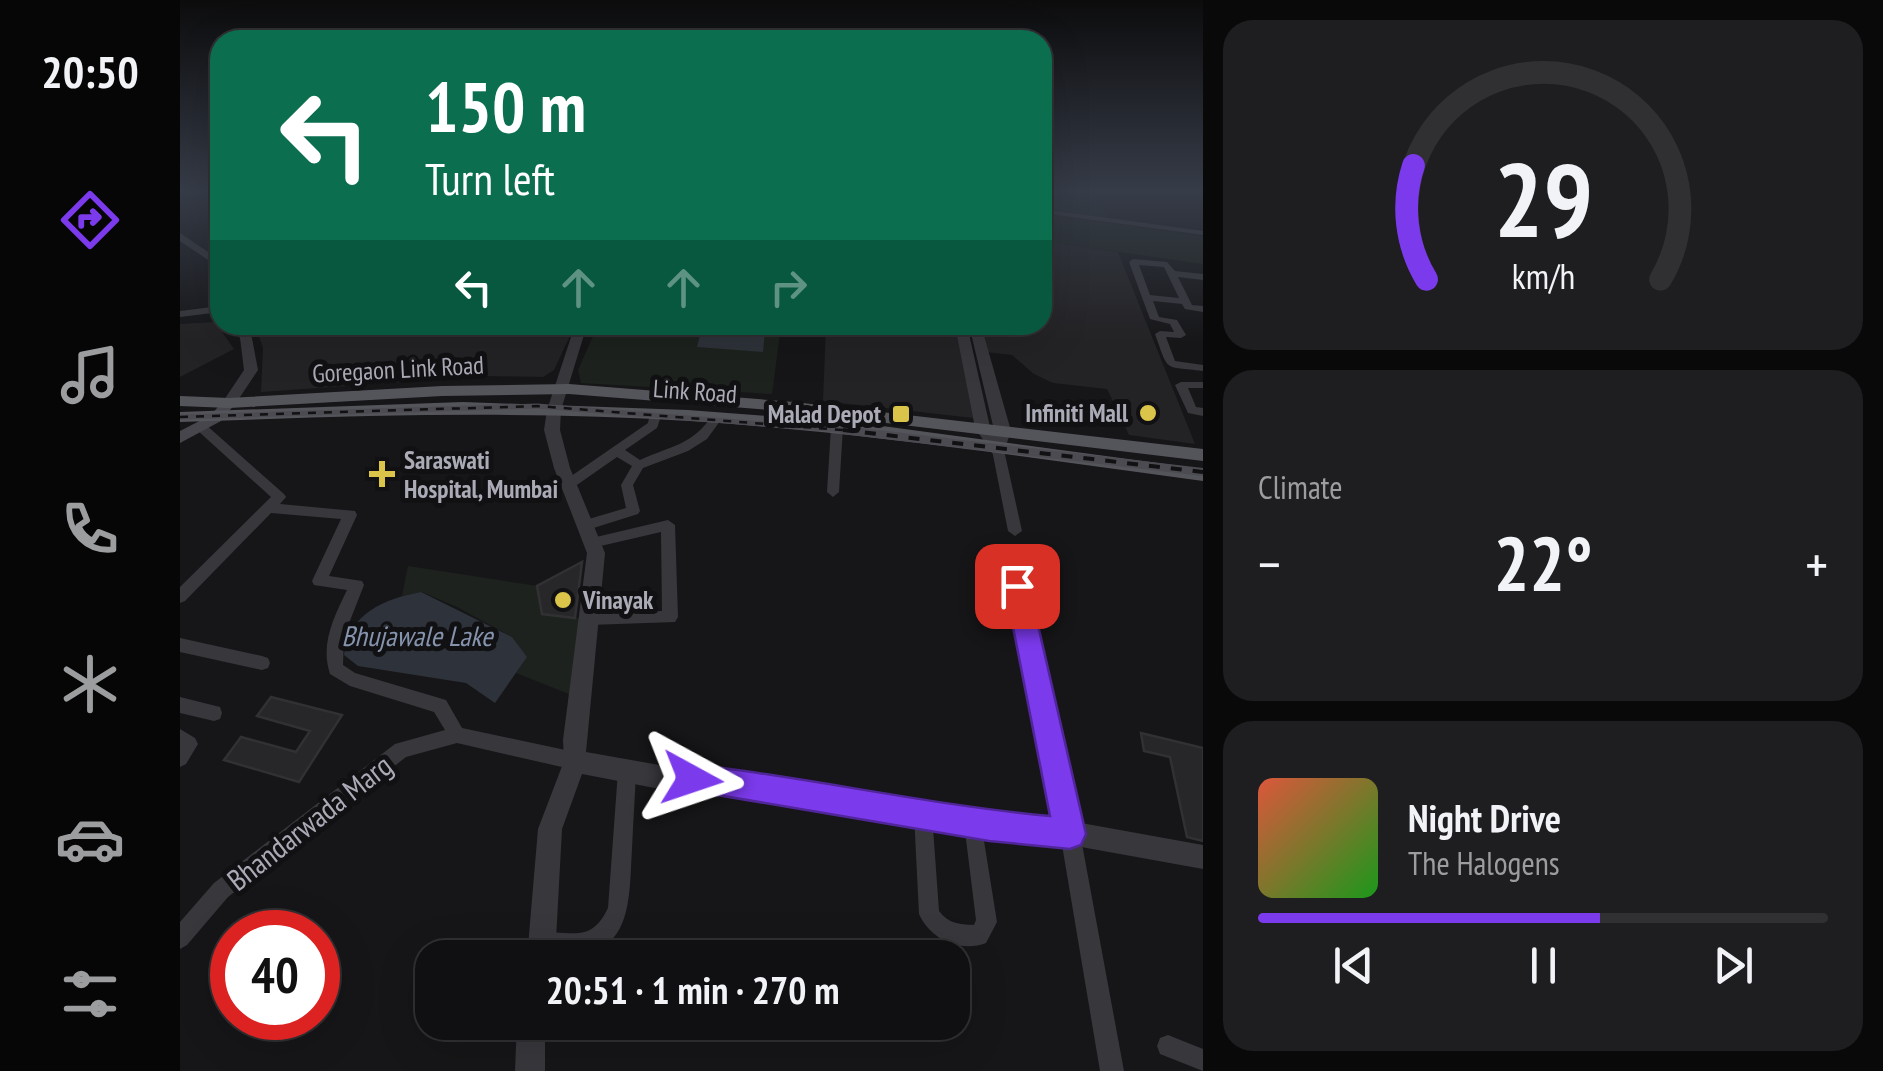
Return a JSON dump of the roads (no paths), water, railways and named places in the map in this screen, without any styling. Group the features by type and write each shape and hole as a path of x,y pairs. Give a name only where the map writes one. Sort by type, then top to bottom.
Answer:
{"main road":[{"name":"Goregaon Link Road","path":"229,403 566,389"},
{"name":"Link Road","path":"566,389 794,407 983,428 1000,440 1203,475"},
{"path":"180,401 229,403"},
{"path":"180,438 209,423 229,403"},
{"name":"Link Road","path":"180,417 209,423 462,406 656,413 1203,455"}],"street":[{"path":"188,242 210,258"},
{"path":"1203,310 1188,308 1168,266 1133,262 1155,319 1174,322 1181,335 1160,334 1171,364 1199,368 1203,383 1180,385 1192,410 1203,412"},
{"path":"1172,273 1203,276"},
{"path":"1147,297 1185,302"},
{"path":"180,314 210,310"},
{"path":"229,403 251,370 244,335"},
{"path":"574,353 572,344 576,335"},
{"path":"542,940 550,829 575,761 574,740 596,553 552,430 554,410 566,389 574,353 586,335"},
{"path":"969,335 983,428"},
{"path":"970,335 1000,440 1015,531"},
{"path":"569,484 653,426 656,413"},
{"path":"589,534 632,511 627,485 640,465 660,453 693,445 709,432 717,417"},
{"path":"180,596 280,496 209,423"},
{"path":"833,492 837,428"},
{"path":"616,451 640,465"},
{"path":"269,508 350,514 320,581 357,585 334,638 336,669 350,679 440,706 457,735"},
{"path":"589,534 668,525 670,617 589,618"},
{"path":"1017,586 1070,834 1112,1071"},
{"path":"180,645 262,663"},
{"path":"180,705 214,713"},
{"name":"Bhandarwada Marg","path":"180,938 221,890 401,750 457,735 575,761"},
{"path":"180,737 189,744 180,758"},
{"path":"575,761 664,778 720,779 973,823 1070,834 1203,857"},
{"path":"601,940 618,909 627,771"},
{"path":"923,814 928,914 934,925 946,933 980,936 988,922 973,823"},
{"path":"530,1071 531,1040"},
{"path":"1168,1046 1203,1061"}],"water":[{"path":"700,335 765,335 763,352 697,347"},
{"name":"Bhujawale Lake","path":"421,592 512,637 527,657 495,703 466,683 358,666 344,655 353,628 370,610"}],"railway":[{"path":"180,417 537,406 846,430"},
{"path":"846,430 867,432"},
{"path":"846,430 1203,472"}],"place":[{"name":"Infiniti Mall","path":"1148,413"},
{"name":"Malad Depot","path":"901,414"},
{"name":"Saraswati Hospital, Mumbai","path":"382,474"},
{"name":"Vinayak","path":"563,600"}]}
